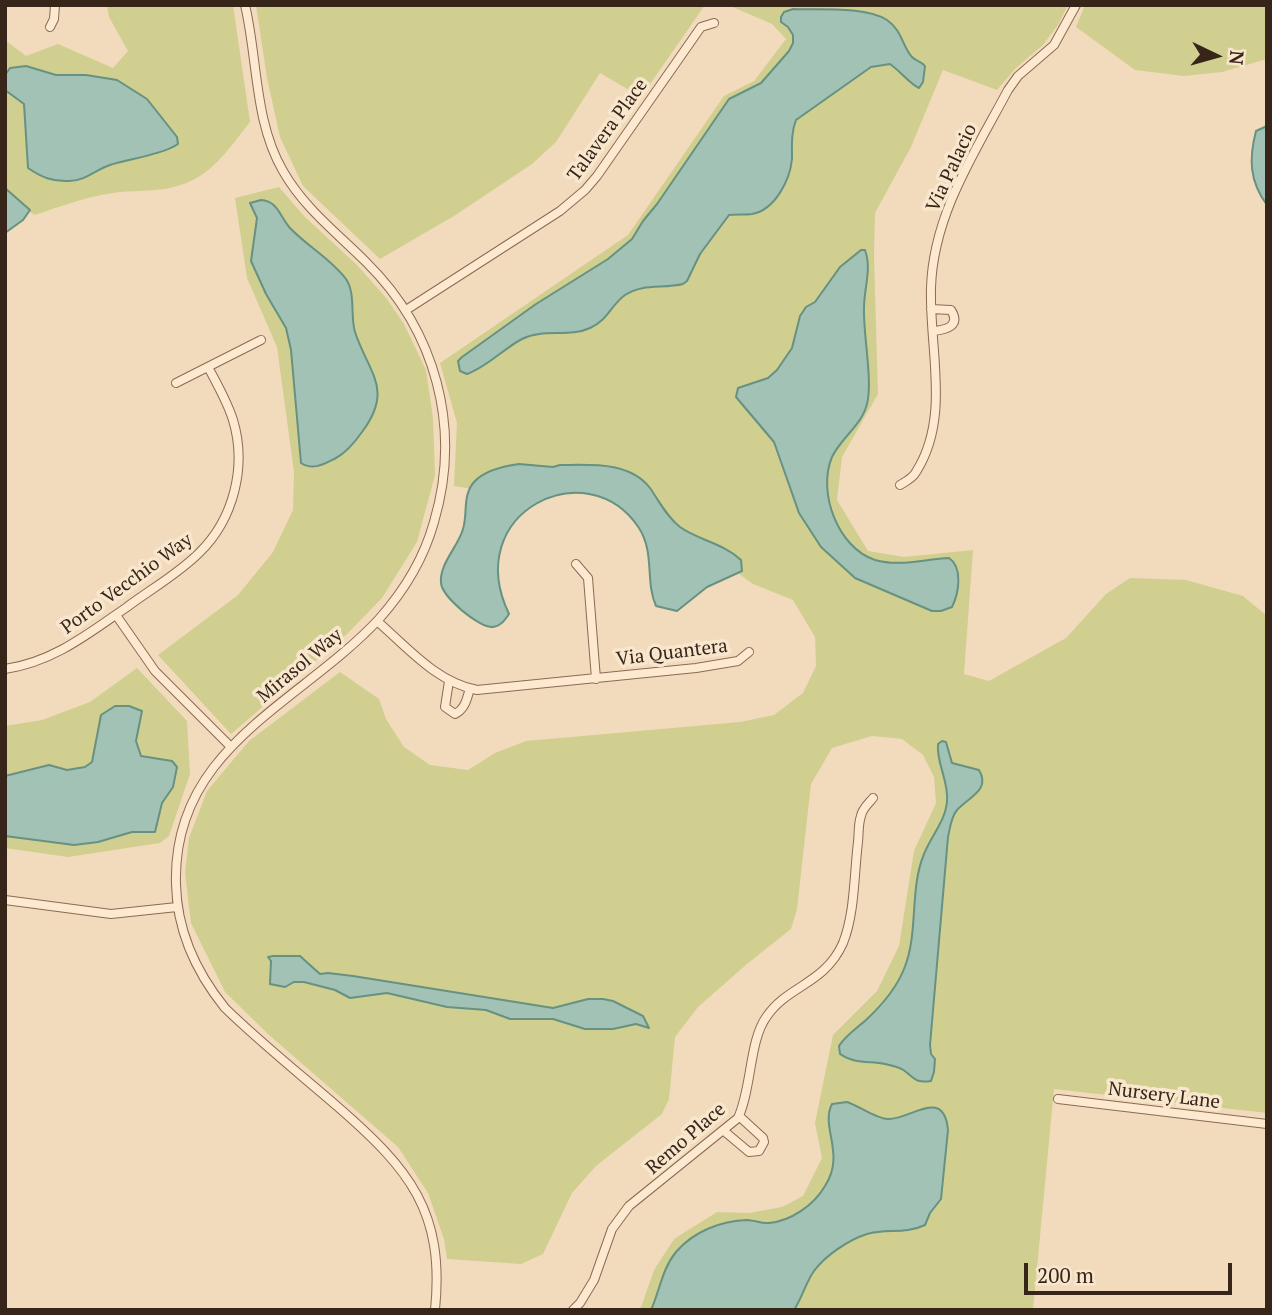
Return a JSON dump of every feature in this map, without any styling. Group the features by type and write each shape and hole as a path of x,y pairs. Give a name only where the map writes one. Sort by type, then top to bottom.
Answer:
{"street":[{"path":"50,27 54,19 55,5"},
{"name":"Mirasol Way","path":"245,5 263,119 281,169 301,199 379,275 406,310 427,349 439,387 445,422 446,461 439,505 427,543 409,579 377,621 230,746 203,780 183,826 176,866 177,907 181,927 194,961 225,1008 380,1144 408,1179 422,1204 433,1239 438,1275 435,1310"},
{"name":"Via Palacio","path":"900,485 916,474 936,420 933,261 946,211 1008,90 1018,76 1054,45 1076,5"},
{"name":"Talavera Place","path":"406,310 560,211 585,190 701,27 714,23"},
{"path":"932,309 950,310 954,318 950,329 933,331"},
{"path":"176,383 261,340"},
{"name":"Porto Vecchio Way","path":"5,669 28,666 72,645 188,563 202,551 221,524 230,504 238,469 237,436 227,404 208,367"},
{"name":"Via Quantera","path":"576,564 588,578 596,678"},
{"path":"116,615 167,684 230,746"},
{"name":"Via Quantera","path":"377,621 449,681 488,690 738,662 749,652"},
{"path":"449,681 445,707 448,711 460,711 467,701 470,688"},
{"name":"Remo Place","path":"573,1310 594,1280 612,1229 629,1206 724,1131 739,1116 746,1100 760,1029 767,1015 780,1002 815,979 831,962 843,943 849,921 861,814 873,798"},
{"path":"5,900 110,914 177,907"},
{"name":"Nursery Lane","path":"1058,1099 1267,1124"},
{"path":"724,1131 749,1152 759,1151 764,1142 762,1138 739,1116"}],"shaded area":[{"path":"107,5 233,5 250,122 217,162 193,180 162,189 93,197 35,215 5,198 5,40 26,56 58,44 113,68 128,51 109,17"},
{"path":"256,5 705,5 641,97 600,73 556,142 532,164 454,216 380,259 303,186 280,137 267,78"},
{"path":"728,5 1068,5 1058,25 1043,45 1016,68 997,90 943,70 911,147 875,213 878,394 842,457 837,500 868,551 904,557 973,550 964,674 989,681 1066,638 1106,594 1130,578 1186,580 1243,596 1267,616 1267,1113 1054,1089 1033,1310 640,1310 654,1270 674,1239 717,1212 749,1213 782,1207 803,1196 822,1158 815,1123 833,1035 877,991 899,946 914,851 936,803 934,777 923,755 902,739 872,736 832,748 811,784 797,909 791,929 698,1007 675,1037 669,1099 662,1114 596,1166 572,1193 543,1254 521,1264 447,1259 444,1239 428,1193 398,1147 268,1034 225,992 191,923 185,873 189,838 207,791 249,741 340,672 379,699 386,719 404,747 430,765 468,770 495,753 526,741 740,722 774,715 803,693 816,666 815,637 793,600 753,584 637,500 564,481 491,492 454,486 457,423 440,363 628,235 724,96 754,81 786,39 772,24"},
{"path":"1085,5 1267,5 1267,59 1222,72 1184,76 1135,70 1076,27"},
{"path":"793,9 855,11 887,20 896,29 912,57 925,66 923,82 919,88 890,64 871,67 796,120 791,167 780,193 768,207 760,211 729,215 700,254 683,284 632,291 590,328 530,336 474,371 467,374 460,371 458,361 462,357 536,304 608,259 632,239 729,99 761,83 789,51 793,35 781,22 781,17 784,12"},
{"path":"26,66 56,75 86,75 117,80 147,99 177,137 178,144 110,165 75,181 58,181 38,174 28,168 24,104 5,90 5,75 10,68"},
{"path":"1267,126 1267,205 1254,178 1252,151 1256,131"},
{"path":"279,187 304,216 357,265 387,299 404,324 426,370 433,418 435,475 417,542 382,598 347,634 231,734 158,655 238,595 273,552 293,510 294,472 277,347 247,278 235,198"},
{"path":"5,188 30,210 23,220 5,233"},
{"path":"261,200 275,206 290,228 346,279 351,291 355,332 376,382 376,404 362,432 344,453 318,466 301,463 291,350 286,328 251,261 257,218 250,203"},
{"path":"861,250 865,250 868,264 864,308 869,394 861,418 832,457 827,486 829,502 841,531 862,554 884,562 903,563 949,558 958,574 956,595 952,607 941,611 932,611 855,578 821,547 799,513 774,442 736,397 738,388 768,378 777,370 792,348 800,316 806,307 815,302 840,267"},
{"path":"519,464 553,467 596,465 631,473 650,488 675,523 734,554 741,560 742,571 707,587 677,611 656,606 647,547 639,528 617,505 590,494 563,494 536,504 515,521 501,547 498,578 509,614 493,627 479,623 462,611 448,596 443,589 441,576 461,536 470,487 478,478 489,472"},
{"path":"137,668 187,721 190,774 169,836 160,843 68,857 5,848 5,726 42,720 90,702"},
{"path":"115,706 129,706 142,711 136,741 141,756 172,761 177,767 173,787 162,803 155,832 132,832 98,842 74,845 5,836 5,776 49,765 67,770 85,767 92,762 101,715"},
{"path":"946,742 952,763 979,770 982,783 977,793 955,813 948,837 930,1045 935,1059 934,1072 931,1081 923,1082 896,1067 845,1057 840,1054 839,1046 883,1003 897,983 909,955 919,868 946,808 946,786 938,751 938,744"},
{"path":"300,956 320,974 353,976 553,1008 588,999 603,999 643,1016 649,1028 636,1024 613,1029 585,1029 553,1019 510,1019 486,1010 447,1007 387,993 350,998 335,990 304,982 294,982 285,987 270,984 271,961 268,957"},
{"path":"847,1102 888,1119 933,1107 940,1110 945,1117 948,1130 941,1199 925,1225 910,1230 867,1234 845,1244 814,1271 794,1310 651,1310 671,1259 691,1238 708,1228 727,1222 777,1222 801,1211 815,1200 831,1174 833,1163 829,1113 832,1104"}]}
